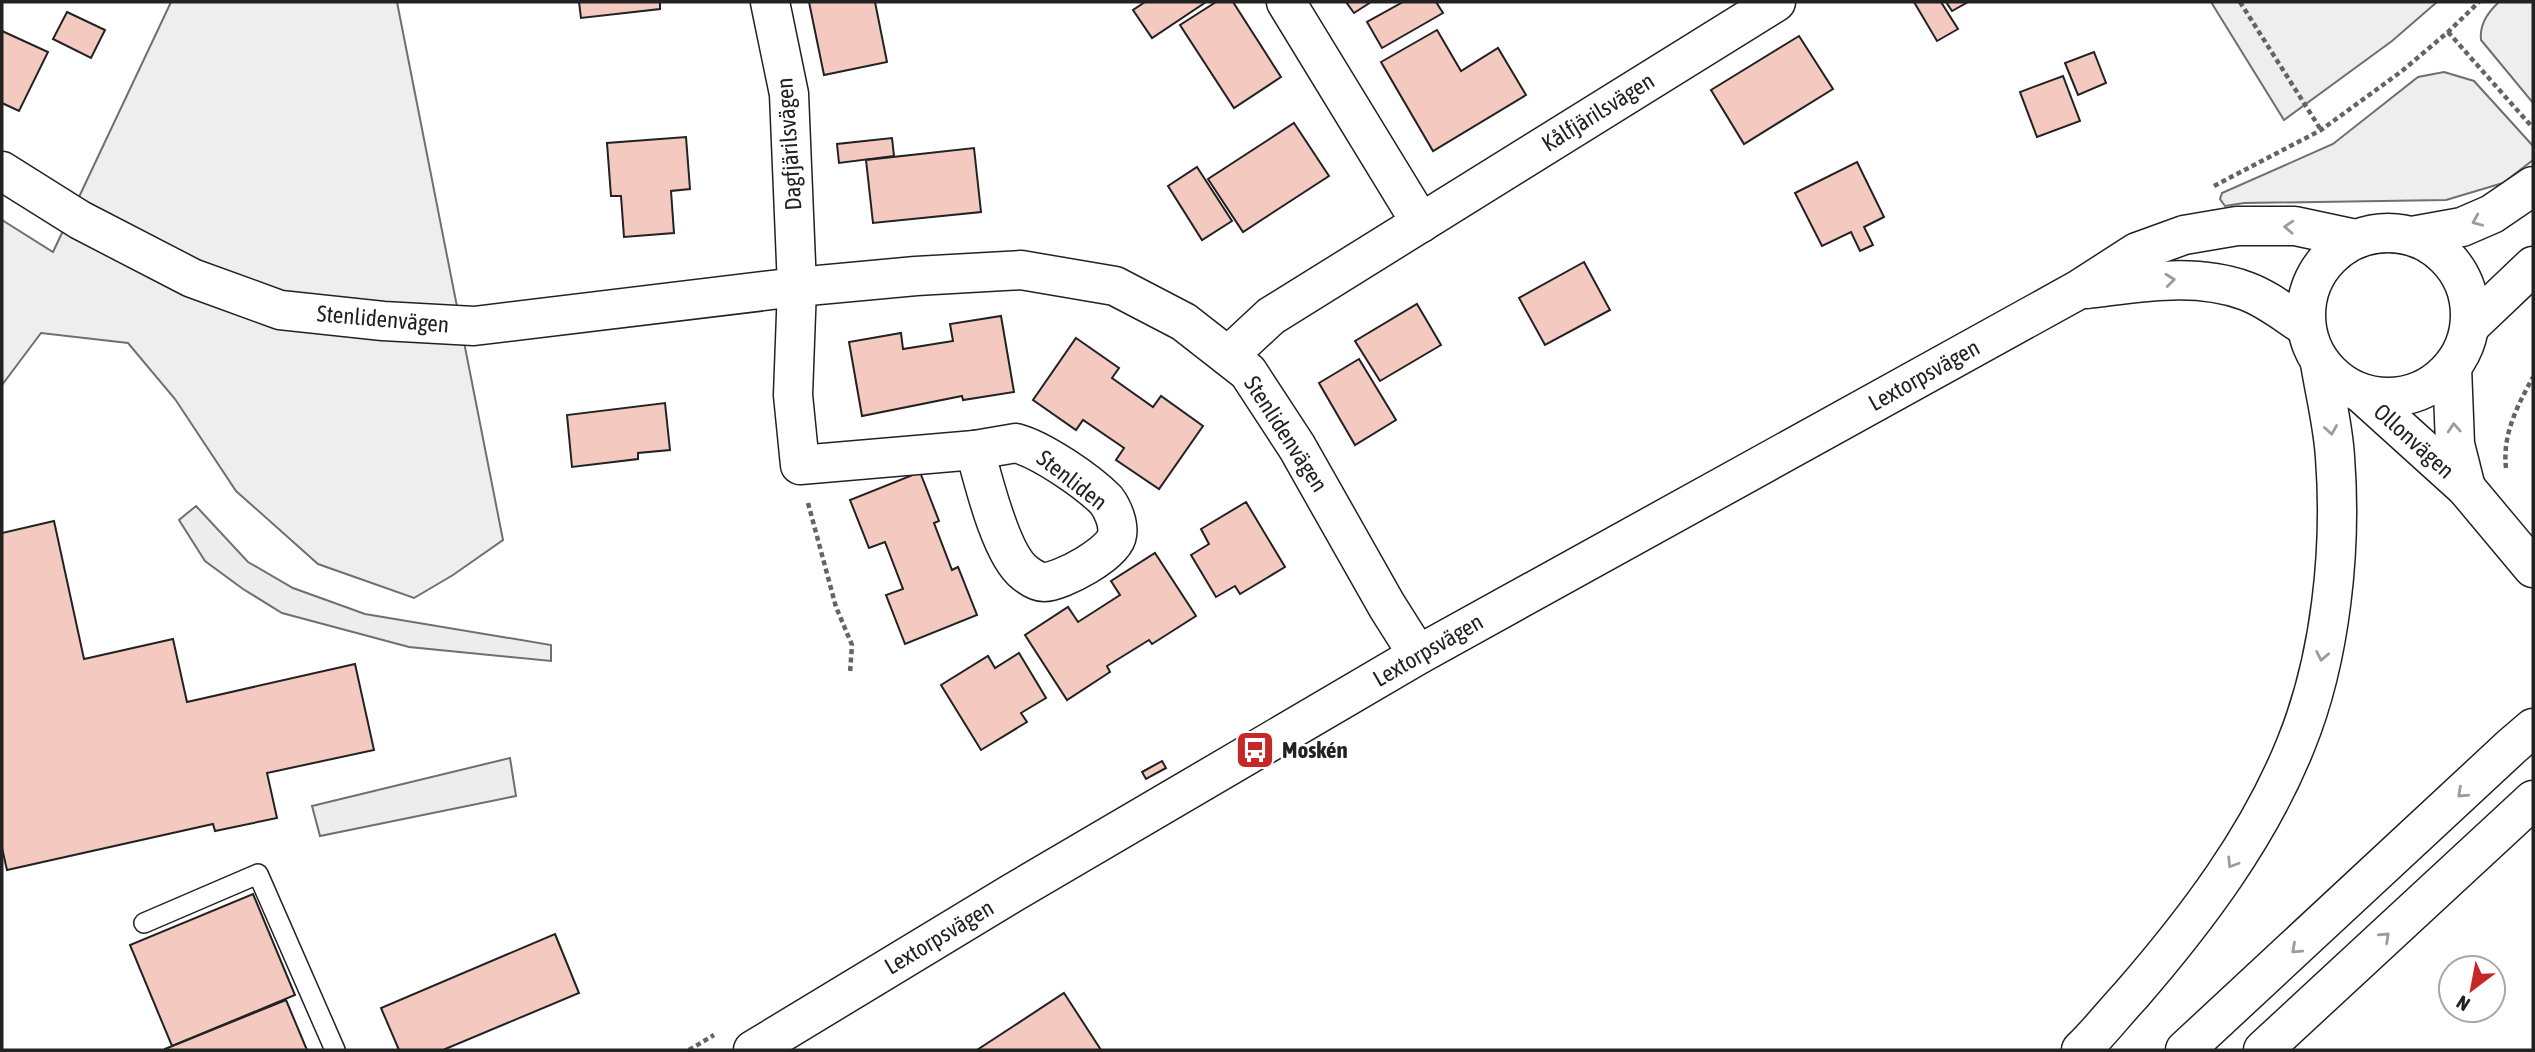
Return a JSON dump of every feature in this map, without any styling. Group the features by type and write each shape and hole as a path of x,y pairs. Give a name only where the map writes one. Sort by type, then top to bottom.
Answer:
{"main road":[{"name":"Dagfjärilsvägen","path":"770,2 789,94 797,288"},
{"path":"1286,2 1421,223"},
{"name":"Kålfjärilsvägen","path":"1228,356 1271,316 1776,2"},
{"name":"Stenlidenvägen","path":"2,171 80,219 192,278 280,310 383,321 474,326 797,288 916,276 1021,270 1115,286 1184,322 1248,372 1297,447 1387,606 1418,655"},
{"path":"2412,236 2438,250 2457,271 2468,297 2470,326 2464,348 2452,367 2434,384 2411,395 2386,398 2361,394 2338,382 2320,363 2311,346 2306,327 2306,300 2316,275 2333,253 2356,239 2384,233 2412,236 2462,227 2492,214 2533,186"},
{"name":"Lextorpsvägen","path":"753,1050 794,1039 1025,885 1418,655 2078,290 2137,252 2184,235 2236,226 2295,226 2356,239"},
{"path":"2470,326 2533,267"},
{"name":"Lextorpsvägen","path":"2078,290 2181,278 2217,283 2248,291 2306,327"},
{"path":"797,288 793,395 800,465 975,450"},
{"path":"2081,1050 2157,964 2217,887 2262,815 2297,744 2318,676 2332,603 2335,456 2320,363"},
{"name":"Ollonvägen","path":"2452,367 2455,444 2466,488"},
{"name":"Ollonvägen","path":"2361,394 2466,488 2533,568"},
{"path":"2185,1050 2533,728"},
{"path":"2263,1050 2533,800"}],"lane":[{"path":"144,923 258,874 335,1050"}],"path":[{"path":"2239,2 2321,130"},
{"path":"2448,32 2533,128"},
{"path":"2508,475 2505,465 2513,414 2533,377"},
{"path":"800,465 804,491 836,607 852,645 850,673"}],"shaded area":[{"path":"171,2 397,2 503,540 414,598 318,564 236,491 175,399 128,343 41,333 2,385 2,220 53,252"},
{"path":"2211,2 2437,2 2392,41 2284,120"},
{"path":"2499,2 2533,2 2533,103 2481,40 2485,19"},
{"path":"2444,72 2474,81 2533,146 2533,160 2503,183 2446,200 2244,203 2225,206 2220,199 2222,193 2333,144 2418,77"},
{"path":"196,506 248,562 293,588 365,614 551,645 551,661 409,647 282,613 205,561 179,520"},
{"path":"510,758 516,796 320,836 312,806"}],"building":[{"path":"579,2 660,2 660,9 581,18"},
{"path":"809,2 875,2 887,62 824,75"},
{"path":"1145,2 1206,2 1152,38 1133,10"},
{"path":"1216,2 1233,2 1281,77 1234,108 1180,25"},
{"path":"1346,2 1371,2 1354,13"},
{"path":"1403,2 1436,2 1443,13 1382,48 1367,22"},
{"path":"1914,2 1941,2 1958,29 1937,41"},
{"path":"1946,2 1968,2 1952,11"},
{"path":"67,12 105,30 91,58 53,39"},
{"path":"1437,30 1461,71 1498,48 1526,95 1433,151 1381,62"},
{"path":"2,31 48,52 19,111 2,103"},
{"path":"1799,36 1833,89 1744,144 1711,90"},
{"path":"2094,52 2106,83 2078,95 2065,63"},
{"path":"2063,76 2080,121 2037,137 2020,92"},
{"path":"1294,123 1329,176 1243,232 1208,179"},
{"path":"686,137 690,189 671,191 674,233 624,237 621,196 611,196 607,143"},
{"path":"892,138 894,156 839,163 837,144"},
{"path":"974,148 981,212 873,223 866,160"},
{"path":"1857,162 1884,217 1864,227 1873,245 1860,251 1851,232 1822,246 1795,193"},
{"path":"1197,167 1232,221 1202,240 1168,186"},
{"path":"1584,262 1610,310 1545,345 1519,298"},
{"path":"1417,304 1441,345 1380,381 1355,341"},
{"path":"1001,316 1014,392 963,400 962,396 862,416 849,342 901,333 903,349 953,341 950,324"},
{"path":"1076,338 1119,368 1112,378 1153,407 1161,396 1203,426 1159,489 1116,460 1124,448 1083,420 1076,430 1033,400"},
{"path":"1359,359 1396,420 1355,445 1319,383"},
{"path":"665,403 670,450 638,453 638,459 572,467 567,415"},
{"path":"920,472 939,521 934,523 952,570 958,567 977,615 905,644 886,595 903,589 885,542 869,548 850,500"},
{"path":"1246,502 1285,567 1240,594 1235,586 1216,597 1191,555 1209,544 1201,529"},
{"path":"54,521 84,659 173,639 187,702 355,664 374,750 267,773 277,818 215,831 213,824 7,870 2,848 2,533"},
{"path":"1155,553 1196,616 1152,644 1149,640 1107,666 1110,672 1067,700 1025,635 1068,607 1078,622 1120,595 1111,581"},
{"path":"1019,653 1046,698 1021,713 1027,722 981,750 941,685 988,656 995,668"},
{"path":"1162,761 1166,768 1146,779 1142,772"},
{"path":"253,894 295,995 172,1046 130,945"},
{"path":"555,934 579,993 443,1050 399,1050 381,1008"},
{"path":"1064,993 1101,1050 977,1050"},
{"path":"286,1000 307,1050 165,1050 165,1049"}],"place":[{"name":"Moskén","path":"1255,750"}]}
